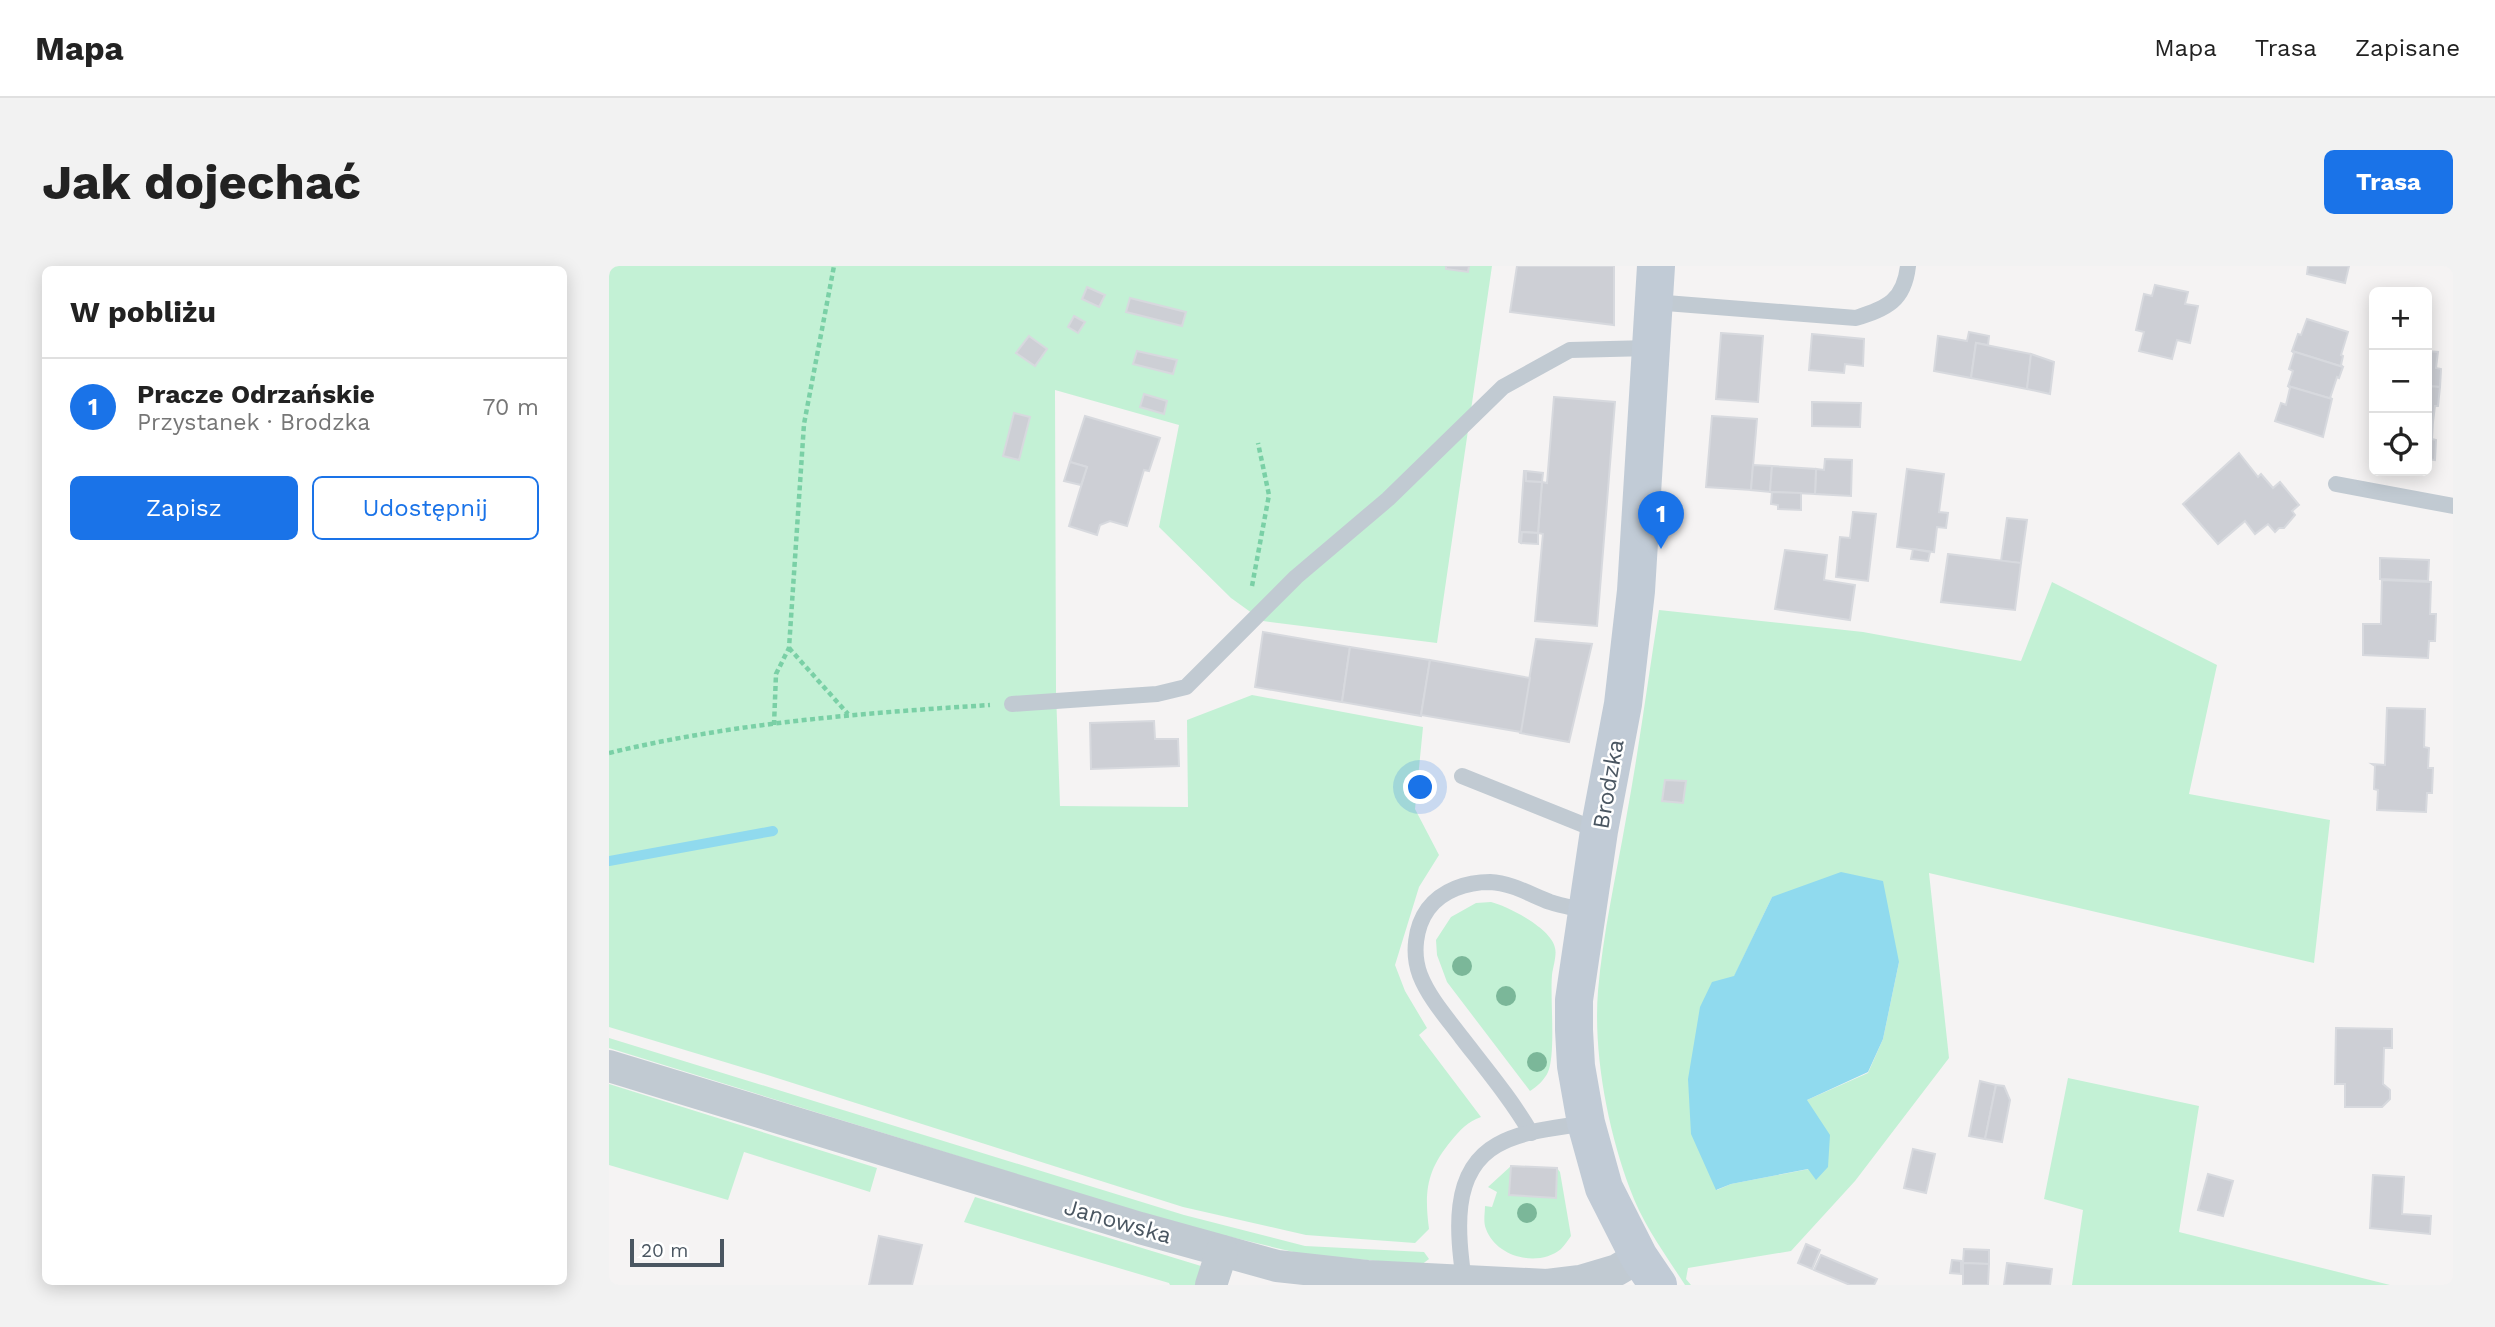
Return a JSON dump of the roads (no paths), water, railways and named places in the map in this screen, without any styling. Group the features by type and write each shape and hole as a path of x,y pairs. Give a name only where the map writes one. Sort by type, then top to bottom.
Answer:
{"street":[{"name":"Brodzka","path":"1648,1271 1604,1188 1586,1123 1576,1066 1574,1000 1599,831 1623,704 1636,592 1655,284"},
{"name":"Janowska","path":"609,1066 1140,1228 1277,1266 1367,1276 1547,1284 1580,1281 1617,1270 1648,1271"},
{"path":"1211,1285 1222,1251"}],"lane":[{"path":"1655,284 1856,318 1884,309 1905,286 1908,266"},
{"path":"1011,704 1157,694 1186,687 1296,577 1388,499 1503,387 1570,350 1650,348"},
{"path":"2336,484 2453,506"},
{"path":"1462,776 1599,831"},
{"path":"1531,1133 1516,1108 1431,996 1420,975 1416,952 1417,932 1427,911 1439,896 1463,886 1491,882 1516,887 1552,903 1587,911"},
{"path":"1464,1282 1459,1242 1459,1208 1473,1166 1497,1145 1531,1133 1586,1123"}],"water":[{"path":"1841,872 1883,881 1899,962 1883,1039 1868,1072 1807,1100 1830,1135 1828,1167 1816,1180 1808,1169 1731,1184 1716,1190 1691,1134 1688,1079 1700,1007 1712,982 1734,976 1772,897"}],"waterway":[{"path":"609,861 773,831"}],"place":[{"name":"Pracze Odrzańskie","path":"1661,549"}]}
